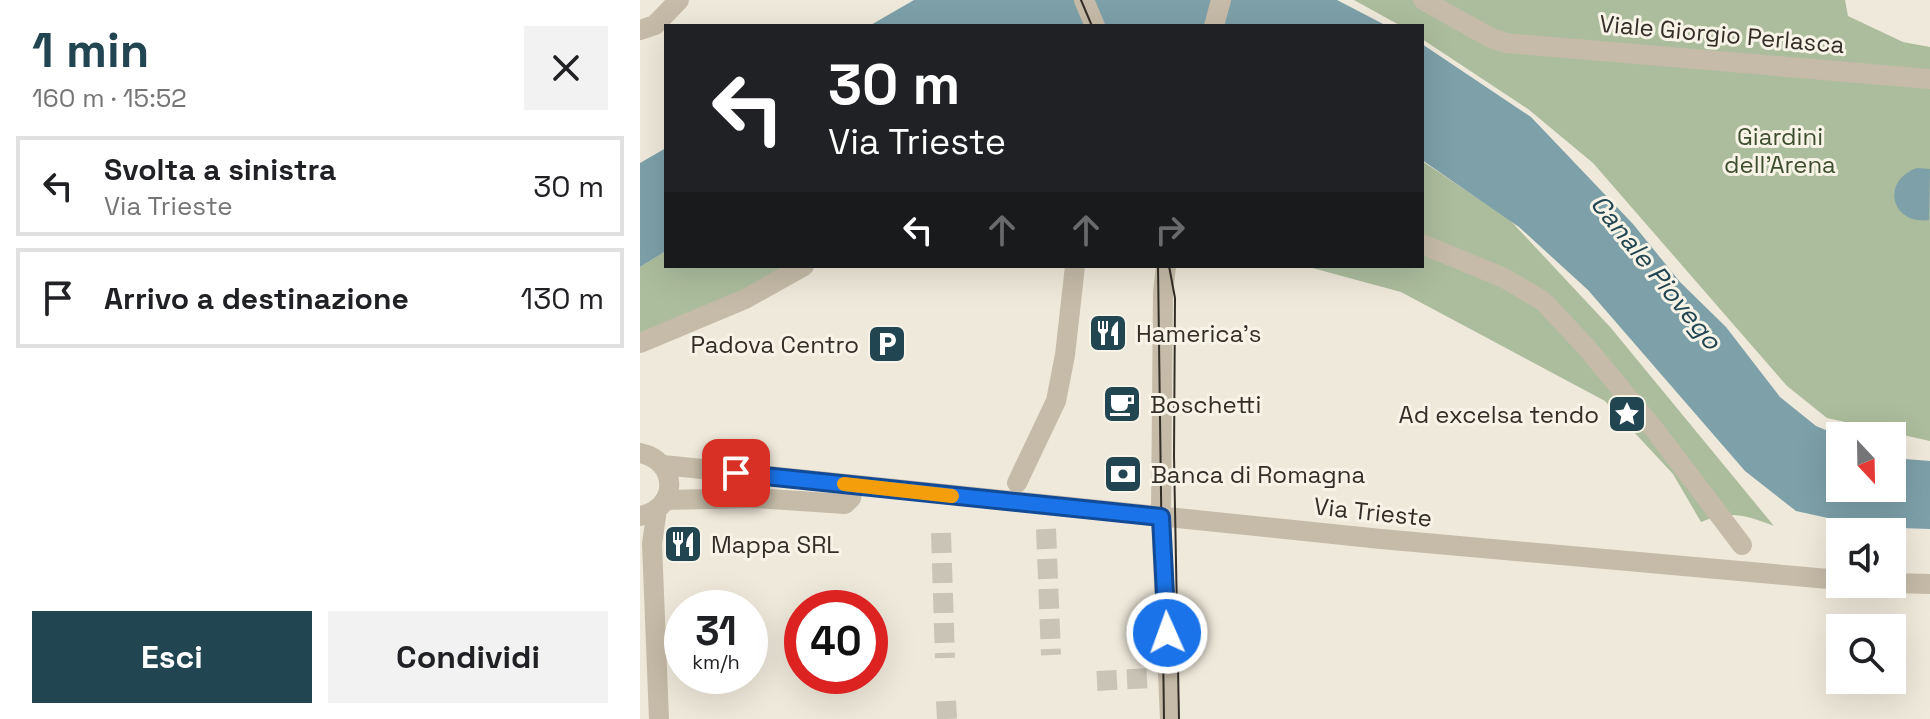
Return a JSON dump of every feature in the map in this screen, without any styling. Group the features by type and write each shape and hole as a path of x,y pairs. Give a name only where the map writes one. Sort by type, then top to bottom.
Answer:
{"street":[{"path":"640,30 655,25 679,0"},
{"path":"1084,0 1094,24"},
{"path":"1215,24 1221,0"},
{"name":"Viale Giorgio Perlasca","path":"1423,0 1491,38 1506,43 1930,79"},
{"path":"1424,245 1504,278 1543,301 1587,348 1654,429 1742,545"},
{"path":"640,343 745,299 800,268"},
{"path":"1017,483 1056,401 1065,355 1075,268"},
{"path":"1158,268 1163,292"},
{"path":"1166,268 1161,517 1170,719"},
{"name":"Via Trieste","path":"640,453 663,465 1161,517 1826,579"},
{"path":"659,719 652,544 654,508 669,486 663,465"},
{"path":"654,508 755,498 845,504 851,498 854,485"},
{"path":"1906,583 1930,584"}],"green space":[{"name":"Giardini dell'Arena","path":"1354,0 1845,0 1848,16 1903,42 1930,47 1930,441 1906,436 1906,422 1845,422 1827,418 1787,386 1593,163 1528,109 1424,40 1424,24 1397,24"},
{"path":"1424,162 1509,219 1611,328 1774,526 1738,515 1701,522 1673,474 1605,401 1401,292 1312,268 1424,268"},
{"path":"664,252 664,268 785,268 748,288 640,335 640,267"}],"water":[{"path":"914,0 1337,0 1383,24 872,24"},
{"name":"Canale Piovego","path":"1424,45 1531,117 1633,224 1680,282 1726,327 1780,397 1816,426 1826,430 1826,502 1906,502 1906,459 1930,461 1930,529 1906,528 1906,518 1828,518 1796,511 1745,471 1588,290 1519,227 1424,161"},
{"path":"664,149 664,252 640,267 640,163"},
{"path":"1917,168 1930,169 1929,220 1906,216 1895,201 1898,182"}],"tunnel":[{"path":"1046,529 1051,655"},
{"path":"941,533 945,658"},
{"path":"1097,681 1150,678"},
{"path":"946,701 947,719"}],"tram line":[{"path":"1081,0 1091,24"},
{"path":"1158,268 1164,719"},
{"path":"1169,268 1175,298 1174,456 1179,719"}],"slow traffic":[{"path":"844,484 952,496"}],"place":[{"name":"Hamerica's","path":"1108,333"},
{"name":"Padova Centro","path":"887,344"},
{"name":"Boschetti","path":"1122,404"},
{"name":"Ad excelsa tendo","path":"1627,414"},
{"name":"Banca di Romagna","path":"1123,474"},
{"name":"Mappa SRL","path":"683,544"}],"route":[{"path":"736,473 1161,517 1167,633"}]}
